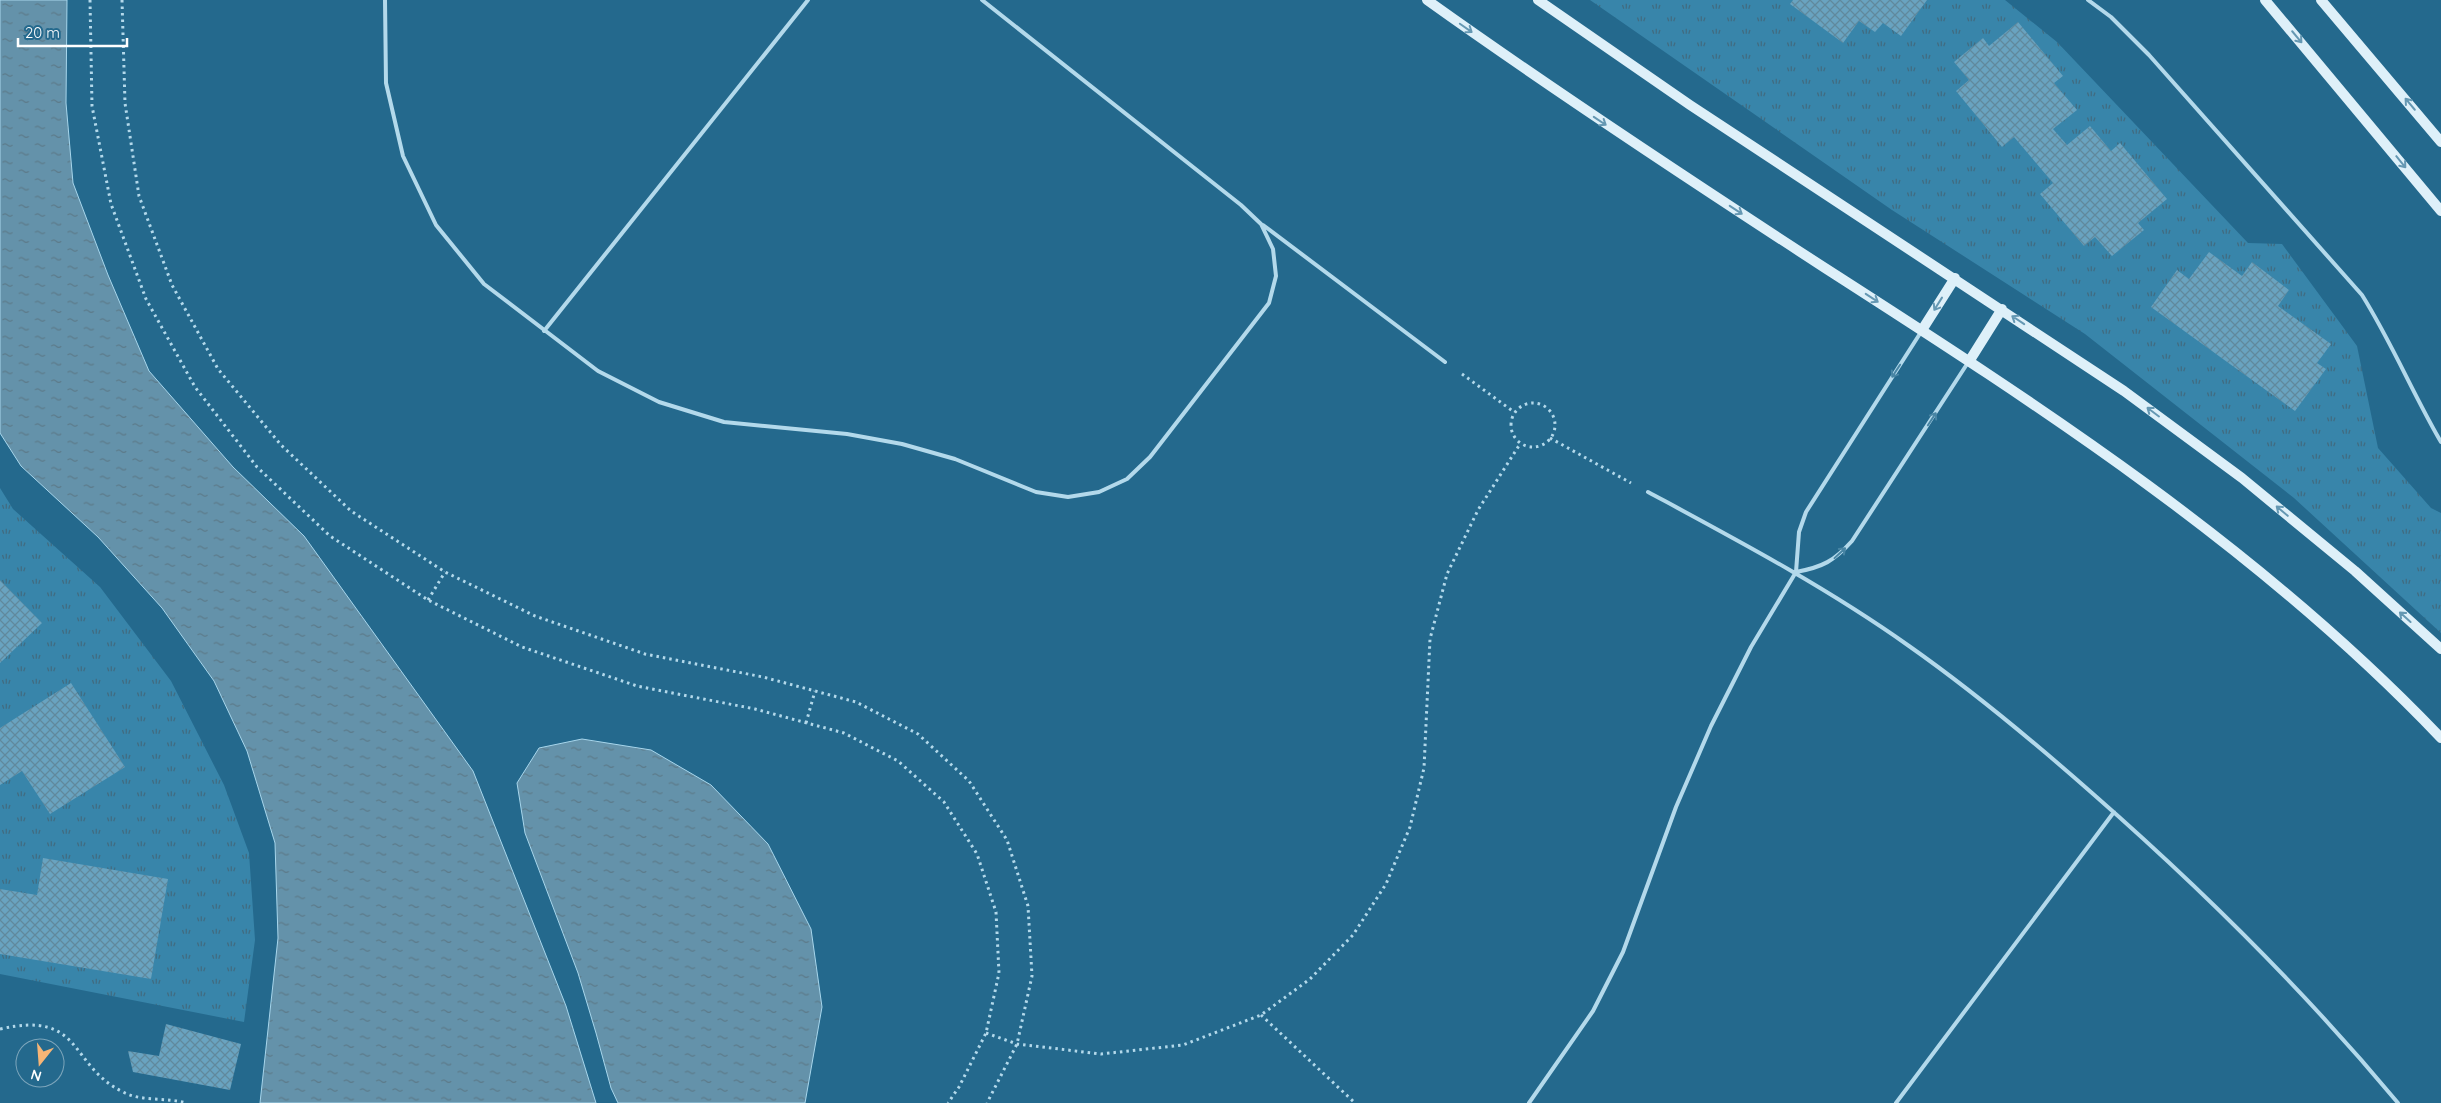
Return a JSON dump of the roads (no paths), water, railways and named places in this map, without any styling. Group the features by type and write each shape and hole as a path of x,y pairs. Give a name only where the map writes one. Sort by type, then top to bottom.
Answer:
{"street":[{"path":"1427,0 1539,80 1645,151 1970,360 2089,441 2205,527 2316,619 2441,738"},
{"path":"1538,0 1690,105 2124,390 2242,478 2355,571 2441,649"},
{"path":"2265,0 2441,211"},
{"path":"2321,0 2441,142"},
{"path":"1922,330 1955,278"},
{"path":"1970,360 2002,309"}],"lane":[{"path":"385,0 386,83 403,156 436,225 484,284 598,371 659,402 724,422 847,434 902,444 955,459 1036,492 1068,497 1099,492 1127,478 1150,457 1269,303 1276,276 1273,249 1261,224"},
{"path":"544,331 808,0"},
{"path":"982,0 1241,205 1261,224 1446,362"},
{"path":"2088,0 2149,55 2362,295 2383,329 2417,401 2441,442"},
{"path":"1529,1103 1593,1011 1623,952 1676,807 1711,726 1751,647 1796,572 1799,532 1806,512 1922,330"},
{"path":"1796,572 1818,568 1837,557 1852,541 1970,360"},
{"path":"1648,492 1796,572 1909,646 2017,727 2197,887 2272,961 2344,1039 2398,1103"},
{"path":"1896,1103 2114,812"}],"water":[{"path":"0,0 67,0 66,103 73,183 108,275 149,371 233,467 304,536 473,771 566,1006 596,1103 260,1103 278,938 275,843 247,751 214,681 162,608 98,537 21,466 0,433"},
{"path":"582,739 651,750 711,785 768,844 811,929 822,1007 805,1103 618,1103 611,1088 578,973 525,833 517,783 539,748"}]}
